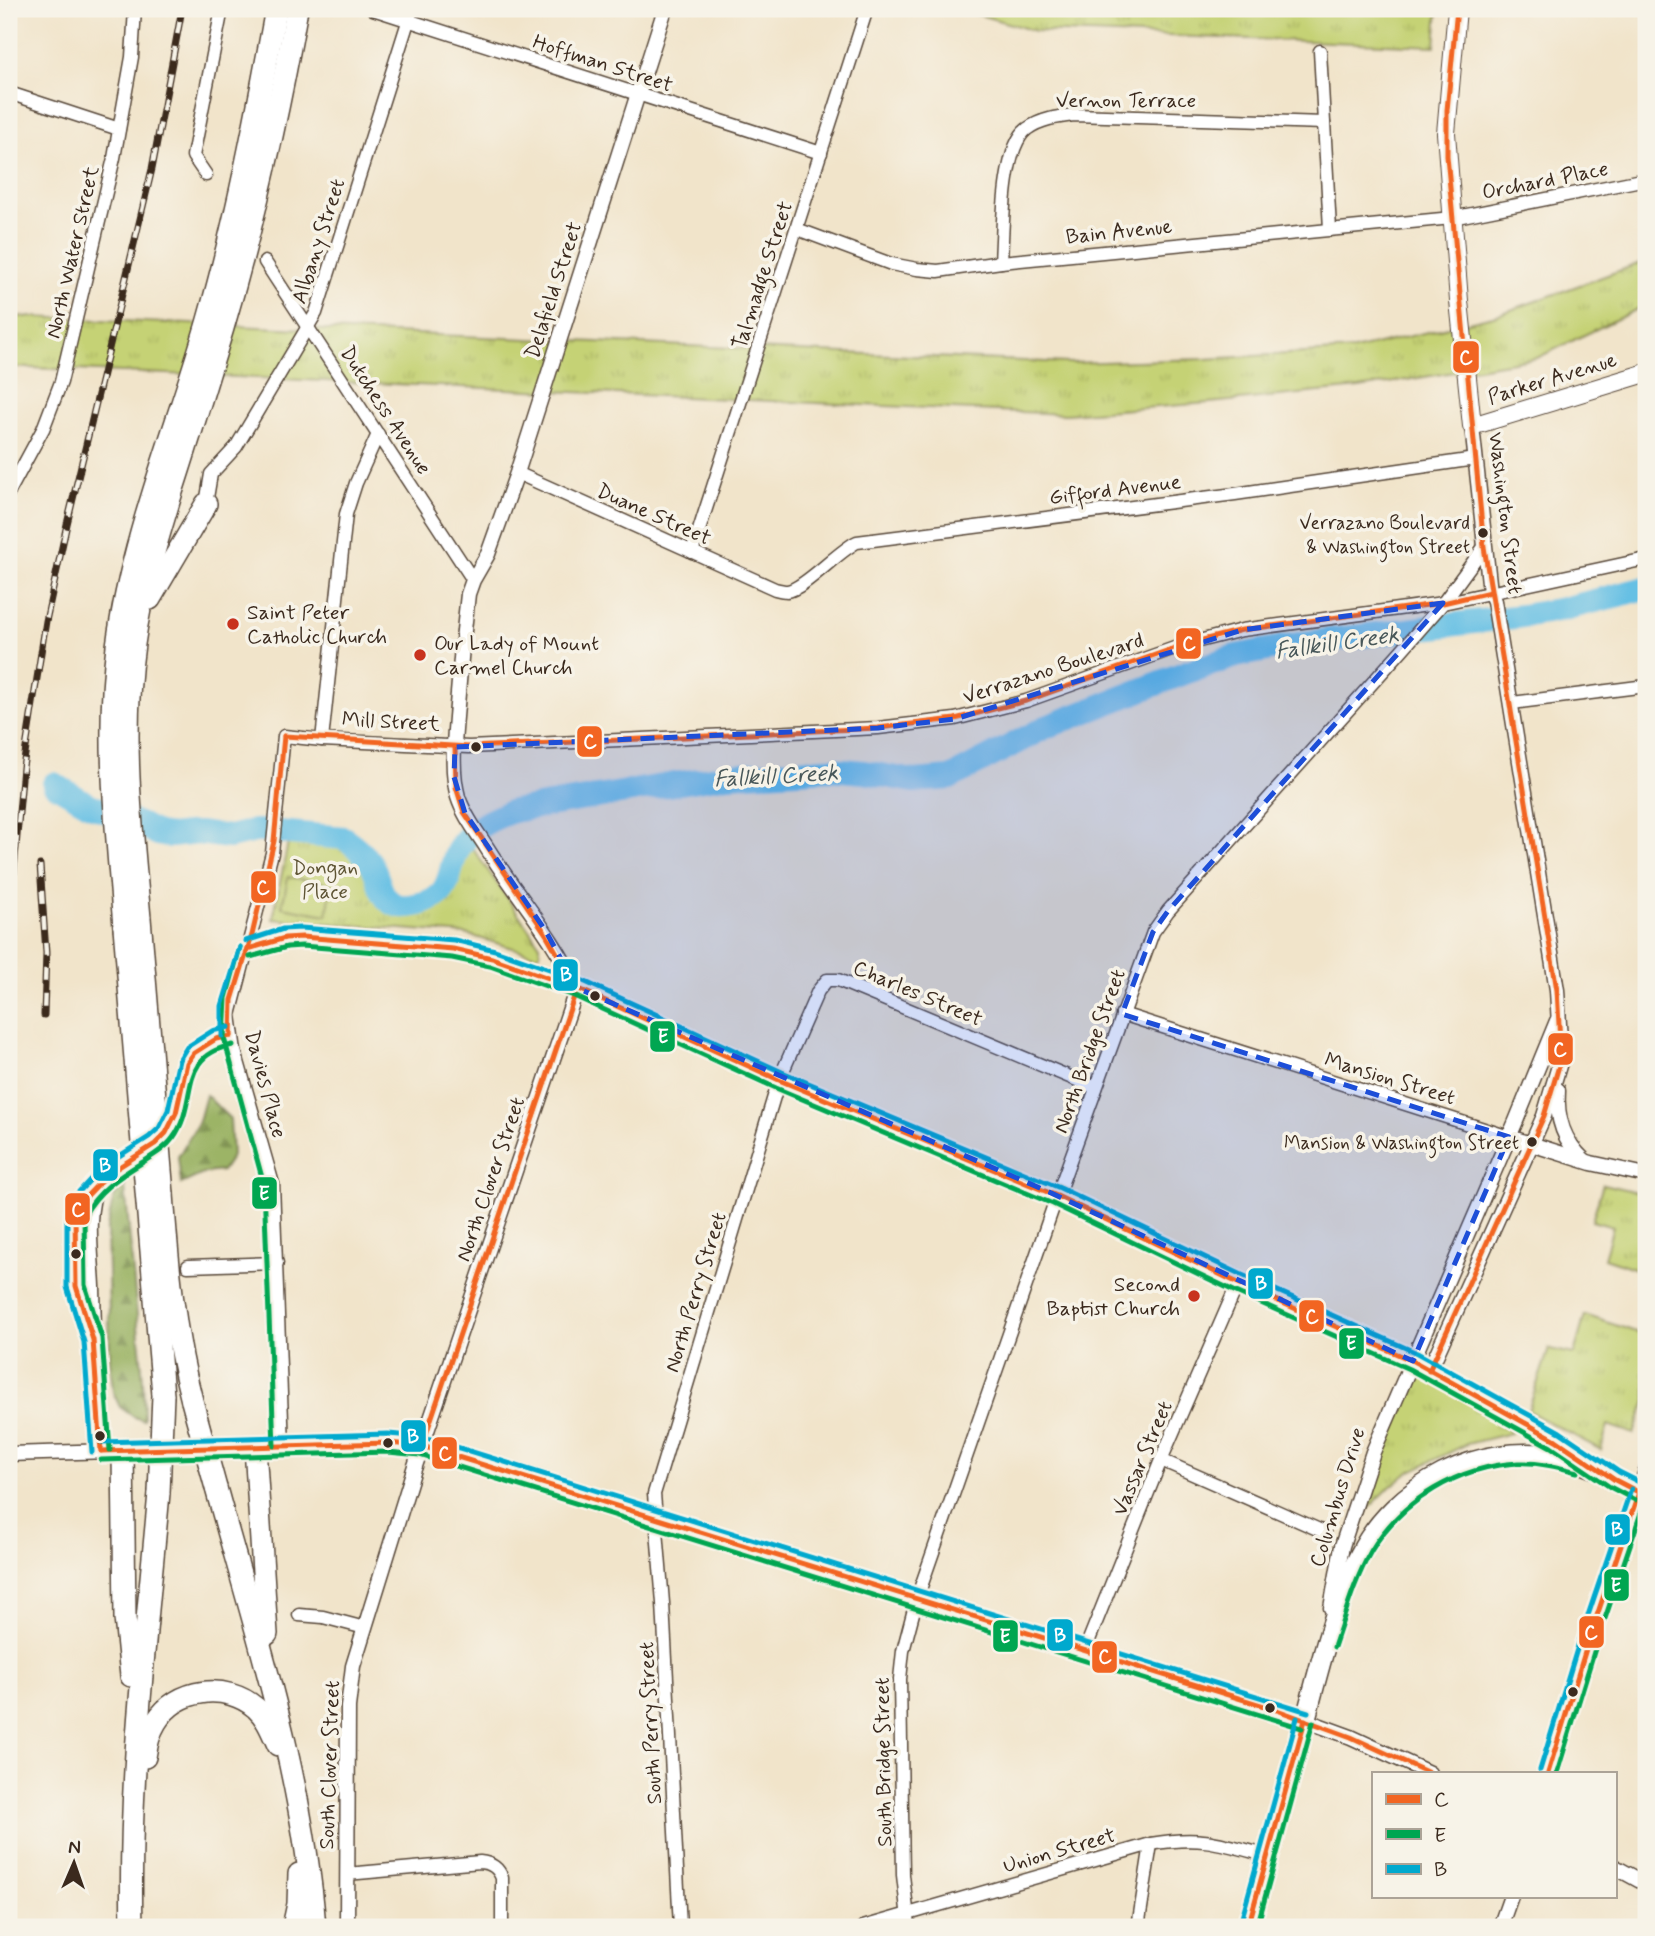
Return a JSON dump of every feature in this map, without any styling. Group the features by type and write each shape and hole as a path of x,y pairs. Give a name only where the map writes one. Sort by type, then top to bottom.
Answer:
{"highway":[{"path":"132,1927 135,1742 159,1493 163,1395 155,1198 113,695 125,598 218,283 249,153 276,9"},
{"path":"122,789 133,648 152,560 249,234 277,113 297,9"},
{"path":"133,648 154,590 206,504"},
{"path":"155,1198 181,1359 279,1712 299,1800 308,1854 315,1927"},
{"path":"255,1447 264,1602 279,1712"},
{"path":"112,1451 135,1742"},
{"path":"1326,1644 1350,1576 1366,1544 1388,1514 1426,1483 1472,1462 1521,1454 1545,1455 1569,1460 1643,1494"},
{"name":"Columbus Drive","path":"1248,1927 1326,1644"},
{"path":"146,1927 132,1824 147,1742 152,1728 162,1714 175,1703 201,1692 231,1695 257,1709 270,1726 299,1800 298,1894 293,1927"}],"main road":[{"name":"Washington Street","path":"1457,9 1446,133 1472,426"},
{"name":"Parker Avenue","path":"1472,426 1646,373"}],"street":[{"name":"North Water Street","path":"9,492 37,442 58,394 119,129 132,57 135,9"},
{"path":"206,175 193,156 222,9"},
{"name":"Hoffman Street","path":"373,9 410,14 636,95 821,153"},
{"name":"Delafield Street","path":"455,747 459,668 468,594 473,579 488,554 517,473 665,9"},
{"name":"Talmadge Street","path":"692,552 867,9"},
{"name":"Albany Street","path":"206,504 211,474 236,447 321,300 410,14"},
{"path":"1320,51 1330,229"},
{"path":"9,93 119,129"},
{"name":"Vernon Terrace","path":"1001,262 1011,154 1025,130 1048,118 1074,116 1324,123"},
{"name":"Orchard Place","path":"1452,218 1646,179"},
{"name":"Bain Avenue","path":"797,229 891,264 938,271 1001,262 1452,218"},
{"name":"Dutchess Avenue","path":"265,262 473,579"},
{"name":"Washington Street","path":"1472,426 1484,547 1553,959 1562,1049 1560,1067 1549,1104 1531,1145"},
{"path":"322,740 346,514 356,483 379,434"},
{"name":"Gifford Avenue","path":"775,589 788,591 798,587 845,548 870,540 1236,494 1475,459"},
{"name":"Duane Street","path":"517,473 775,589"},
{"name":"North Bridge Street","path":"916,1598 1056,1196 1153,932 1168,911 1401,652 1443,603 1484,547"},
{"name":"Verrazano Boulevard","path":"455,747 878,727 955,719 1026,701 1183,645 1242,630 1492,596 1646,559"},
{"path":"1512,703 1646,686"},
{"name":"Mill Street","path":"284,736 455,747 454,777 465,813 564,959 577,988"},
{"name":"Davies Place","path":"283,1446 273,1184 231,1035 231,1008 274,841 284,736"},
{"path":"248,949 285,938 302,937 443,947 492,958 577,988 779,1080 1056,1196 1238,1283 1413,1361 1562,1444 1615,1480"},
{"name":"Charles Street","path":"779,1080 818,991 827,980 838,980 1096,1088"},
{"name":"North Clover Street","path":"422,1446 577,988"},
{"name":"Mansion Street","path":"1122,1014 1531,1145 1646,1175"},
{"name":"Washington Street","path":"1509,1137 1557,1019"},
{"path":"112,1451 93,1340 92,1222 96,1193 113,1170 155,1144 166,1133 176,1113 185,1069 194,1053 216,1039 231,1035"},
{"path":"1560,1067 1557,1106 1560,1125 1570,1145 1585,1161"},
{"name":"North Perry Street","path":"656,1517 654,1494 779,1080"},
{"name":"Columbus Drive","path":"1326,1644 1337,1570 1348,1525 1373,1452 1509,1137"},
{"path":"1429,1371 1531,1145"},
{"path":"188,1266 277,1263"},
{"name":"Vassar Street","path":"1085,1650 1161,1460 1238,1283"},
{"path":"9,1454 397,1443 422,1446 1305,1720 1351,1737 1427,1772"},
{"name":"South Clover Street","path":"347,1927 348,1693 353,1666 422,1446"},
{"path":"1161,1460 1324,1532"},
{"path":"1548,1772 1589,1639 1643,1494 1646,1471"},
{"name":"South Perry Street","path":"656,1517 680,1927"},
{"name":"South Bridge Street","path":"909,1927 904,1875 900,1679 903,1651 916,1598"},
{"path":"299,1615 323,1617 365,1628"},
{"name":"Union Street","path":"863,1927 1151,1844 1181,1839 1205,1839 1268,1856"},
{"path":"1138,1927 1151,1844"},
{"path":"347,1874 491,1864 502,1878 502,1927"},
{"path":"1616,1868 1646,1884"},
{"path":"1500,1927 1510,1898"}],"highlighted area":[{"path":"1443,603 1168,911 1153,932 1122,1014 1509,1137 1413,1361 1049,1192 577,988 545,930 465,813 454,777 455,747 878,728 955,719 1242,630"}],"green space":[{"path":"959,9 1438,9 1435,46 1035,31"},
{"path":"1646,261 1646,305 1537,358 1359,388 1066,414 9,367 9,316 1068,363 1205,359 1354,350 1497,315"},
{"name":"Dongan Place","path":"290,832 331,835 353,844 372,866 392,903 406,906 430,900 442,893 466,839 540,945 540,953 536,955 466,934 273,919"},
{"path":"288,877 332,884 327,915 282,907"},
{"path":"206,1095 230,1119 232,1156 222,1171 205,1173 181,1184 178,1157 199,1121"},
{"path":"1603,1184 1646,1194 1646,1272 1604,1258 1613,1227 1592,1221"},
{"path":"125,1186 143,1380 144,1420 134,1417 120,1407 113,1392 110,1361 107,1227 114,1197"},
{"path":"1585,1315 1642,1334 1646,1322 1646,1401 1634,1434 1608,1425 1601,1450 1528,1411 1549,1349 1574,1354"},
{"path":"1420,1372 1457,1391 1511,1433 1467,1444 1411,1471 1366,1511 1350,1541 1414,1380"}],"waterway":[{"name":"Fallkill Creek","path":"54,784 90,805 144,826 157,834 171,836 198,833 229,837 268,831 344,838 359,849 371,863 389,901 410,906 441,893 446,886 457,851 468,836 486,823 513,811 728,775 830,769 914,781 950,778 1044,728 1187,672 1236,656 1303,643 1522,616 1563,609 1646,588"}],"railway":[{"path":"9,927 23,767 46,621 152,169 182,9"},
{"path":"40,865 46,953 44,1015"}],"transit line":[{"name":"C","path":"1429,1371 1544,1116 1561,1059 1557,990 1484,547 1447,156 1447,110 1457,9"},
{"name":"C","path":"284,736 469,747 878,728 955,719 1026,701 1183,645 1242,630 1443,603 1490,592"},
{"name":"C","path":"231,1036 232,1000 252,935 274,841 284,736"},
{"name":"C","path":"422,1446 577,988 546,934 464,812 456,787 455,747"},
{"name":"B","path":"246,941 283,929 301,928 454,940 495,950 581,980 782,1072 1060,1188 1242,1275 1417,1353 1560,1432 1619,1472 1643,1484"},
{"name":"C","path":"248,949 285,938 302,937 453,949 492,958 577,988 779,1080 1057,1196 1238,1283 1413,1361 1556,1440 1615,1480 1646,1496"},
{"name":"E","path":"250,957 287,947 302,946 452,958 490,966 574,996 776,1088 1053,1204 1234,1291 1409,1369 1551,1447 1610,1487 1635,1500"},
{"name":"E","path":"240,947 226,998 224,1038 264,1185 274,1446"},
{"name":"B","path":"222,1036 222,1006 240,947"},
{"name":"B","path":"92,1452 84,1342 67,1287 67,1211 75,1196 102,1167 159,1128 168,1110 179,1060 187,1047 212,1031 229,1027"},
{"name":"C","path":"101,1451 93,1340 76,1286 75,1214 82,1201 108,1174 155,1144 166,1133 176,1113 187,1063 194,1053 216,1039 231,1036"},
{"name":"E","path":"110,1450 102,1338 85,1285 84,1216 95,1199 110,1185 170,1142 181,1124 191,1082 203,1059 215,1051 233,1045"},
{"name":"B","path":"101,1442 388,1434 424,1437 1308,1712"},
{"name":"C","path":"101,1451 388,1443 422,1446 1277,1710 1351,1737 1427,1772"},
{"name":"E","path":"101,1460 388,1452 420,1455 1302,1728"},
{"name":"E","path":"1334,1647 1355,1586 1371,1551 1398,1516 1415,1502 1454,1479 1496,1466 1533,1463 1577,1472"},
{"name":"B","path":"1540,1770 1581,1636 1631,1489"},
{"name":"C","path":"1548,1772 1589,1639 1639,1492"},
{"name":"E","path":"1557,1772 1597,1642 1646,1498"},
{"name":"B","path":"1240,1925 1297,1718"},
{"name":"C","path":"1248,1927 1305,1720"},
{"name":"E","path":"1257,1927 1313,1722"}],"place":[{"name":"Verrazano Boulevard & Washington Street","path":"1483,533"},
{"name":"Saint Peter Catholic Church","path":"233,624"},
{"name":"Our Lady of Mount Carmel Church","path":"420,655"},
{"name":"Mansion & Washington Street","path":"1532,1142"},
{"name":"Second Baptist Church","path":"1194,1296"}]}
